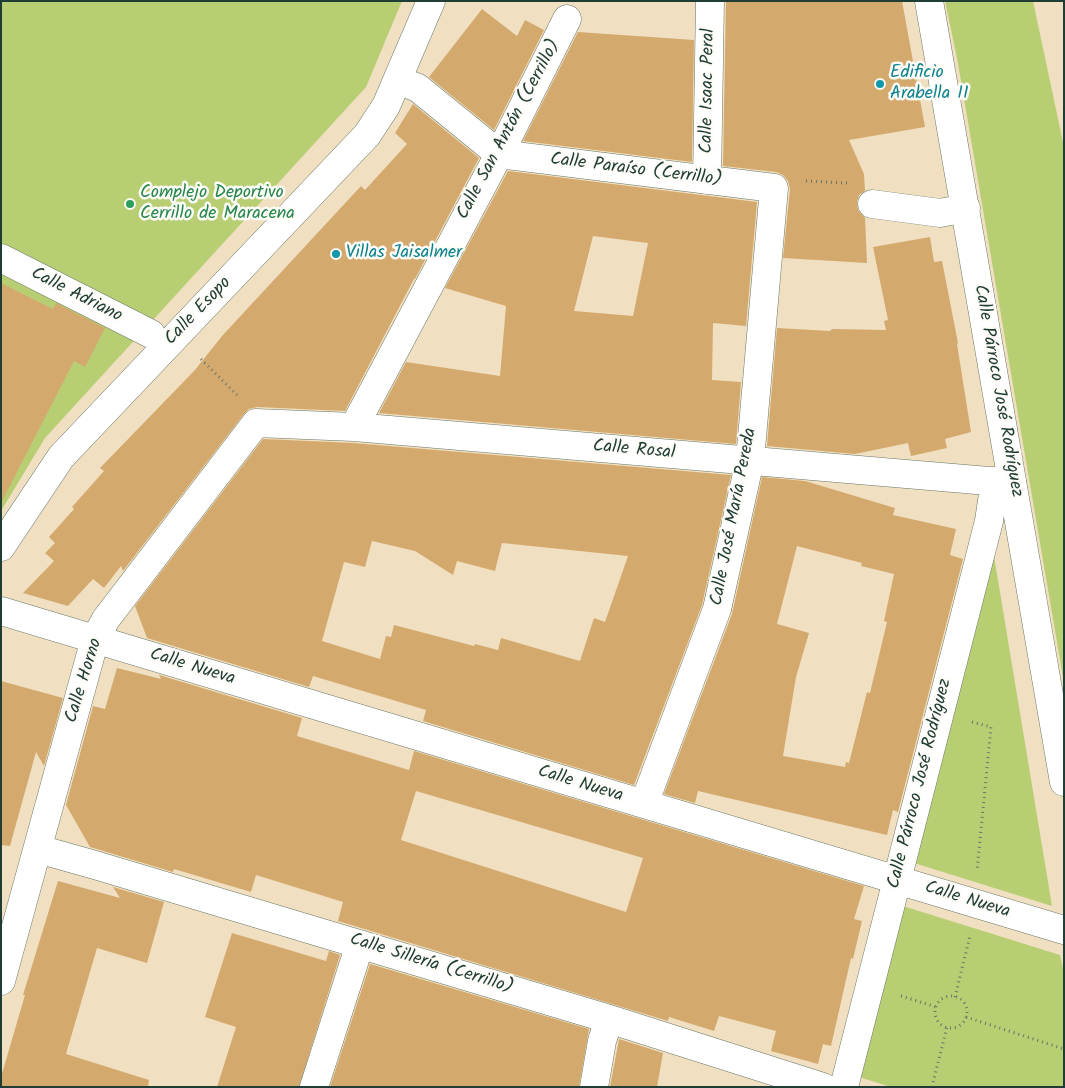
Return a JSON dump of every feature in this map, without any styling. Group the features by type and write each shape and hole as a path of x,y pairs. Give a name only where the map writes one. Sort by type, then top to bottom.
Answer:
{"street":[{"name":"Calle Esopo","path":"1,547 61,457 367,135 386,106 431,1"},
{"name":"Calle Isaac Peral","path":"707,180 710,1"},
{"name":"Calle Párroco José Rodríguez","path":"929,1 966,208 1004,482 1064,782"},
{"name":"Calle San Antón (Cerrillo)","path":"354,427 499,154 567,19"},
{"path":"398,80 418,88 499,154"},
{"name":"Calle Paraíso (Cerrillo)","path":"499,154 707,180 785,184"},
{"name":"Calle José María Pereda","path":"644,804 717,609 750,460 785,184"},
{"path":"872,204 940,213 966,208"},
{"name":"Calle Adriano","path":"1,258 151,334"},
{"name":"Calle Rosal","path":"256,423 354,427 1004,482"},
{"name":"Calle Horno","path":"1,981 95,639 106,619 256,423"},
{"name":"Calle Párroco José Rodríguez","path":"844,1087 989,521 1004,482"},
{"path":"1,612 95,639"},
{"name":"Calle Nueva","path":"95,639 1064,930"},
{"name":"Calle Sillería (Cerrillo)","path":"38,849 95,864 609,1019 823,1087"},
{"path":"314,1087 360,944"},
{"path":"594,1087 602,1041 609,1019"}],"path":[{"path":"785,184 852,184"},
{"path":"198,356 240,397"},
{"path":"940,714 991,727 977,879"},
{"path":"955,996 972,927"},
{"path":"955,996 966,1006 966,1017 958,1026 946,1027 939,1024 936,1020 936,1007 941,999 955,996"},
{"path":"966,1017 1064,1049"},
{"path":"932,1087 946,1027"}],"green space":[{"name":"Complejo Deportivo Cerrillo de Maracena","path":"1,1 402,1 366,87 45,438 1,511"},
{"path":"945,1 1033,1 1064,147 1064,683 957,58"},
{"path":"993,550 1052,906 914,863"},
{"path":"903,906 1060,955 1064,973 1064,1087 891,1087 859,1077"}],"building":[{"path":"726,1 902,1 925,127 849,140 864,174 865,191 859,195 857,202 858,210 865,218 867,263 783,258 790,189 788,181 783,175 776,172 723,166"},
{"path":"482,9 517,36 525,20 544,30 494,130 429,77"},
{"path":"578,32 694,40 692,162 523,141"},
{"path":"413,104 479,158 345,411 257,407 249,409 123,571 121,566 104,588 93,579 68,606 23,593 54,561 45,553 55,543 49,537 74,509 72,507 104,471 100,468 195,370 222,336 361,186 365,190 407,144 395,133"},
{"path":"508,171 757,202 746,326 713,323 712,380 741,382 736,444 379,413 406,362 500,376 506,306 445,288","holes":["593,236 648,243 633,316 574,311"]},
{"path":"930,237 934,262 942,261 958,343 971,432 945,439 947,448 911,456 908,443 855,454 767,446 777,328 830,331 832,329 886,330 884,321 888,320 873,247"},
{"path":"1,283 53,309 56,303 105,328 85,367 74,361 1,503"},
{"path":"263,439 353,443 731,475 702,605 634,785 423,721 426,710 313,676 309,687 147,638 135,606","holes":["372,541 415,551 453,575 457,561 495,571 502,543 628,556 605,622 594,618 580,661 501,638 498,650 475,644 474,646 394,625 391,637 386,636 380,659 322,641 344,562 365,567"]},
{"path":"762,477 805,481 895,508 893,515 956,529 950,555 963,559 898,812 893,810 887,835 698,791 695,803 664,794 732,614","holes":["797,546 862,563 861,566 894,574 884,621 887,622 870,693 867,692 849,763 846,762 845,767 783,756 796,677 809,633 777,624"]},
{"path":"117,668 161,679 159,675 302,718 297,736 409,770 414,751 864,886 854,919 862,921 853,959 851,958 831,1046 823,1044 818,1064 771,1051 776,1031 719,1016 714,1031 669,1017 668,1021 338,921 343,902 256,875 251,892 174,869 173,872 90,847 66,805 93,706 105,709","holes":["416,791 643,858 626,912 401,840"]},
{"path":"1,681 63,698 44,766 36,752 10,846 1,845"},
{"path":"58,881 120,898 113,887 164,902 147,963 97,948 66,1054 149,1080 148,1087 1,1087 1,1077 25,995 23,995"},
{"path":"232,933 326,961 329,951 340,955 299,1087 217,1087 236,1027 205,1017"},
{"path":"370,964 589,1029 579,1087 330,1087"},
{"path":"619,1039 663,1053 657,1087 610,1087"}],"place":[{"name":"Edificio Arabella II","path":"880,84"},
{"name":"Complejo Deportivo Cerrillo de Maracena","path":"130,204"},
{"name":"Villas Jaisalmer","path":"336,254"}]}
